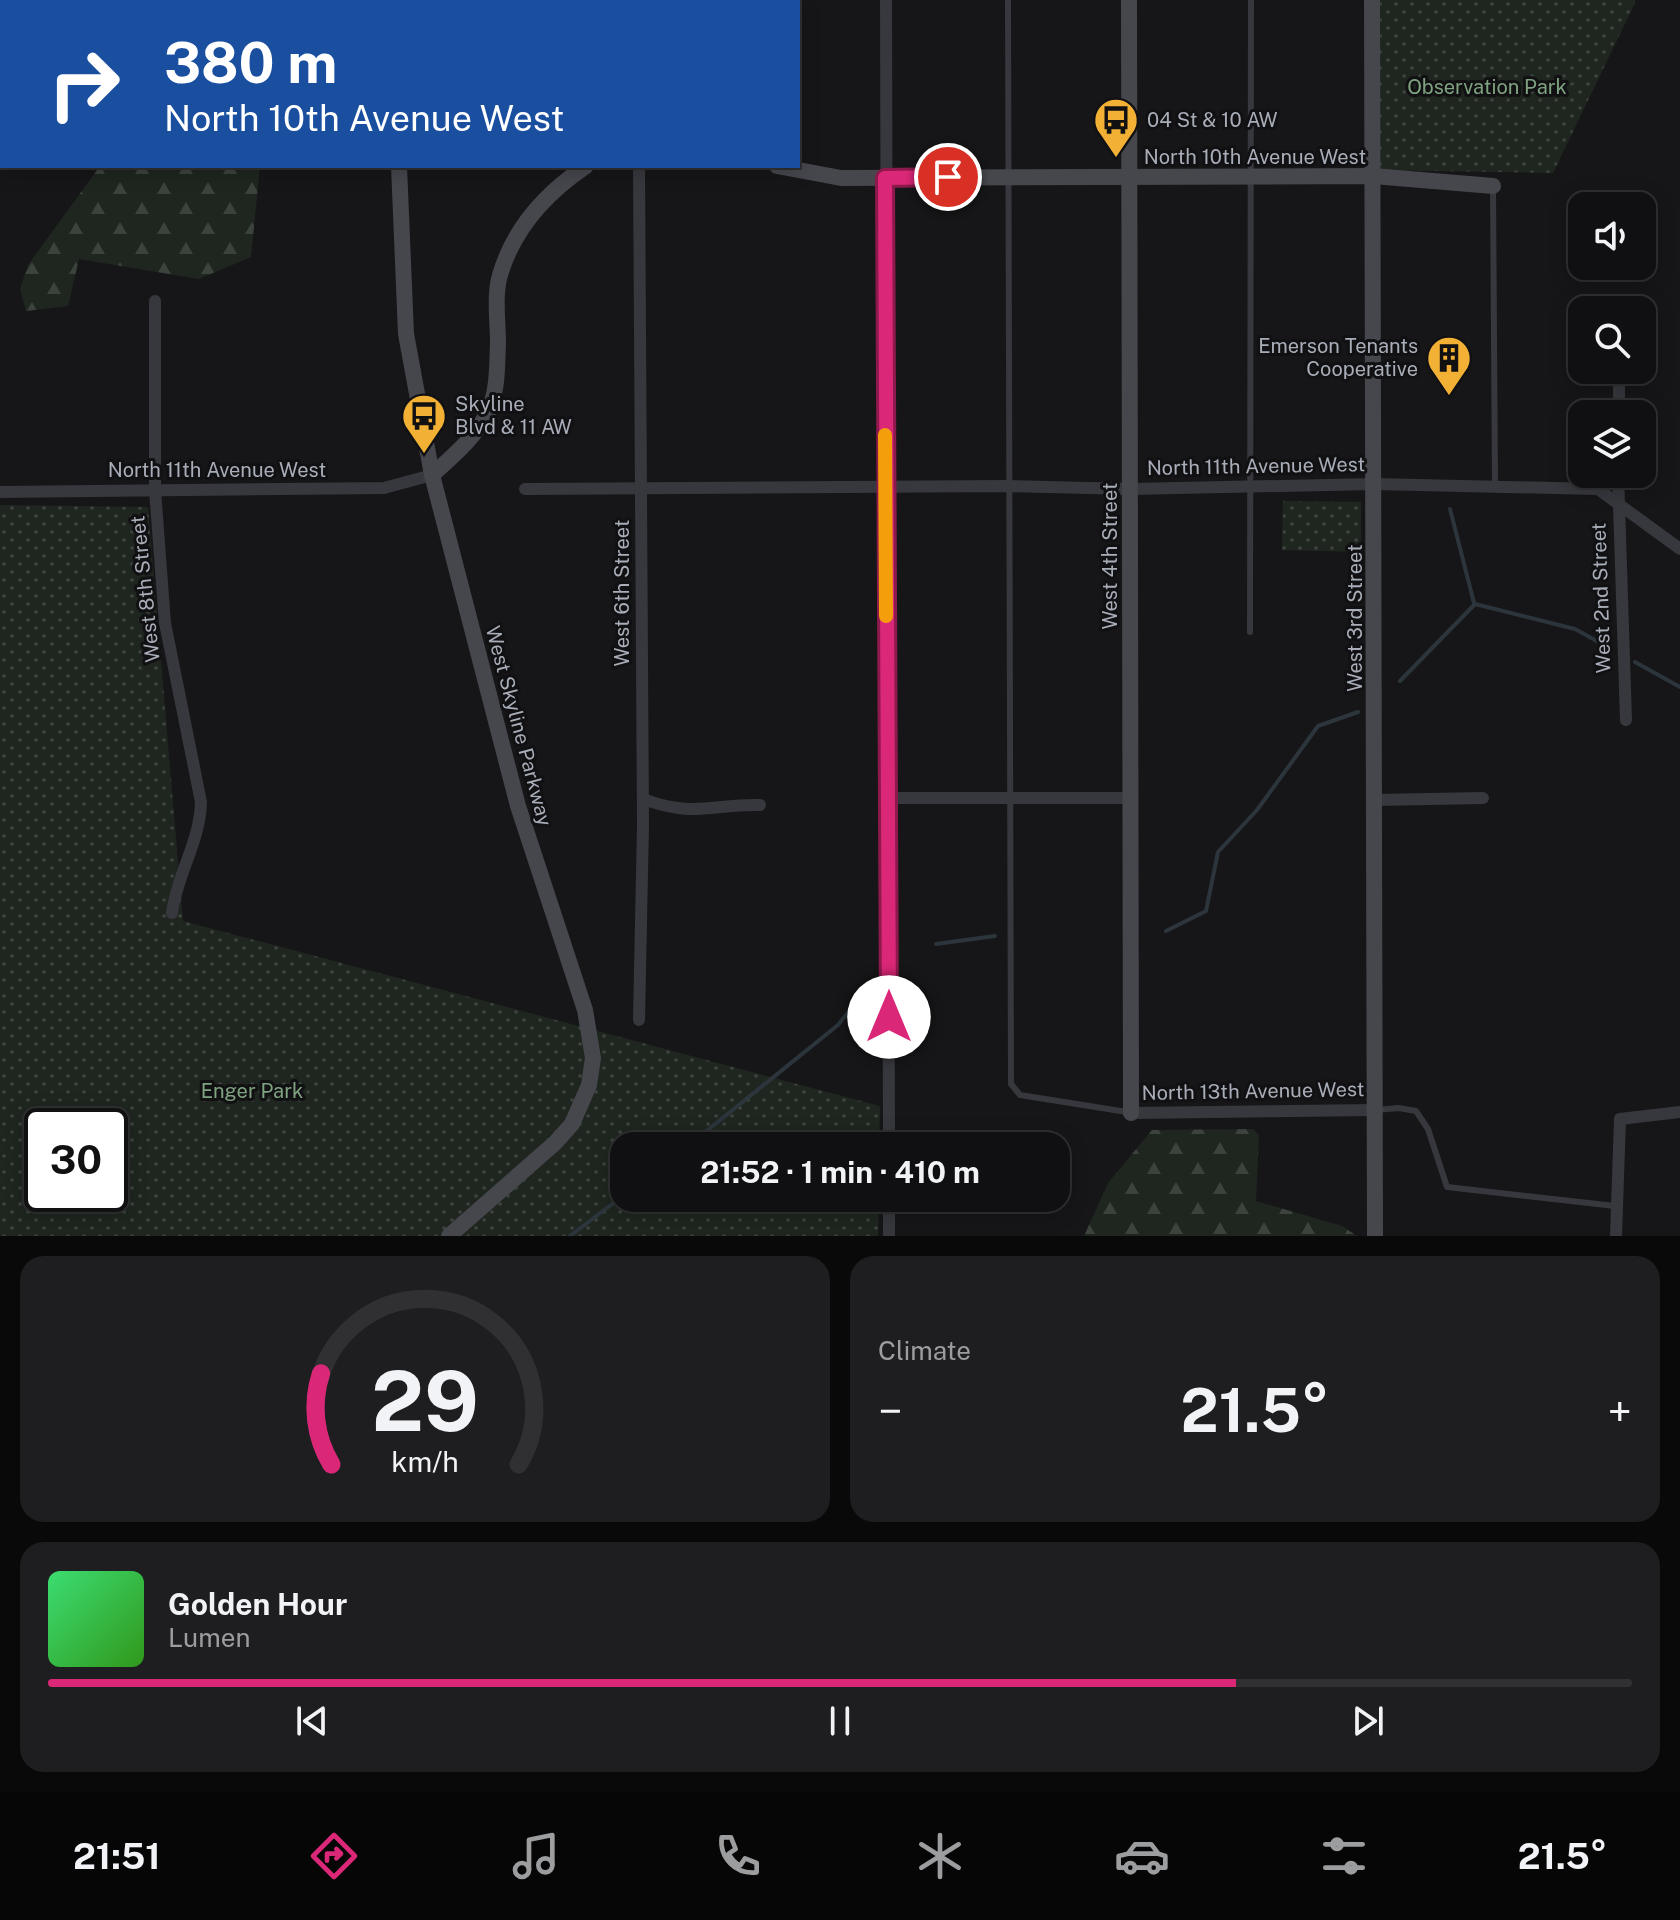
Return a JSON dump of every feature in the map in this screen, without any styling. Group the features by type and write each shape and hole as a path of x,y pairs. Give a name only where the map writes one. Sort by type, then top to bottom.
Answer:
{"street":[{"path":"886,0 884,488 889,1132"},
{"name":"West 4th Street","path":"1129,0 1131,1113"},
{"name":"West 3rd Street","path":"1372,0 1375,1236"},
{"name":"West Skyline Parkway","path":"399,168 406,334 432,475 518,806 585,1010 593,1058 589,1085 572,1124 555,1143 449,1236"},
{"path":"432,475 469,441 489,409 497,380 499,277 513,244 531,213 556,186 583,168"},
{"name":"West 6th Street","path":"639,168 643,799 639,1020"},
{"name":"North 10th Avenue West","path":"788,168 841,178 1373,176 1493,186"},
{"name":"West 8th Street","path":"155,301 155,490 165,623 201,802 200,825 176,891 172,913"},
{"name":"North 11th Avenue West","path":"0,492 384,488 432,475"},
{"name":"North 11th Avenue West","path":"525,489 1007,486 1130,489 1375,484 1598,489 1680,549"},
{"name":"West 2nd Street","path":"1618,488 1626,720"},
{"path":"888,798 1131,798"},
{"path":"1375,800 1483,798"},
{"path":"643,799 686,812 732,804 760,805"},
{"name":"North 13th Avenue West","path":"1131,1113 1375,1110"},
{"path":"1616,1236 1620,1119 1680,1112"},
{"path":"889,1212 889,1236"}],"lane":[{"path":"1008,0 1007,486 1012,1087 1020,1095 1131,1113"},
{"path":"1250,632 1253,486 1251,0"},
{"path":"1493,186 1495,487"},
{"path":"1375,1110 1399,1108 1416,1111 1428,1129 1447,1187 1615,1206"}],"green space":[{"name":"Observation Park","path":"1380,0 1635,0 1635,3 1553,173 1380,170"},
{"path":"99,168 260,168 251,257 199,279 79,259 68,306 26,311 20,289 28,265"},
{"path":"1283,501 1361,502 1361,552 1282,550"},
{"name":"Enger Park","path":"0,505 148,507 183,921 880,1106 879,1132 610,1132 610,1212 879,1212 878,1236 0,1236"},
{"path":"1253,1129 1259,1135 1256,1201 1342,1226 1357,1236 1084,1236 1108,1183 1152,1130"}],"waterway":[{"path":"1450,509 1474,603"},
{"path":"1400,681 1475,604 1575,629 1611,649"},
{"path":"1635,662 1680,687"},
{"path":"1166,931 1206,911 1218,852 1257,810 1318,726 1358,712"},
{"path":"936,944 995,936"},
{"path":"705,1132 838,1025 864,992"},
{"path":"570,1236 610,1206"}],"slow traffic":[{"path":"885,435 886,616"}],"place":[{"name":"04 St & 10 AW","path":"1116,159"},
{"name":"Emerson Tenants Cooperative","path":"1449,397"},
{"name":"Skyline Blvd & 11 AW","path":"424,455"}],"route":[{"path":"889,1017 884,488 885,178 948,177"}]}
